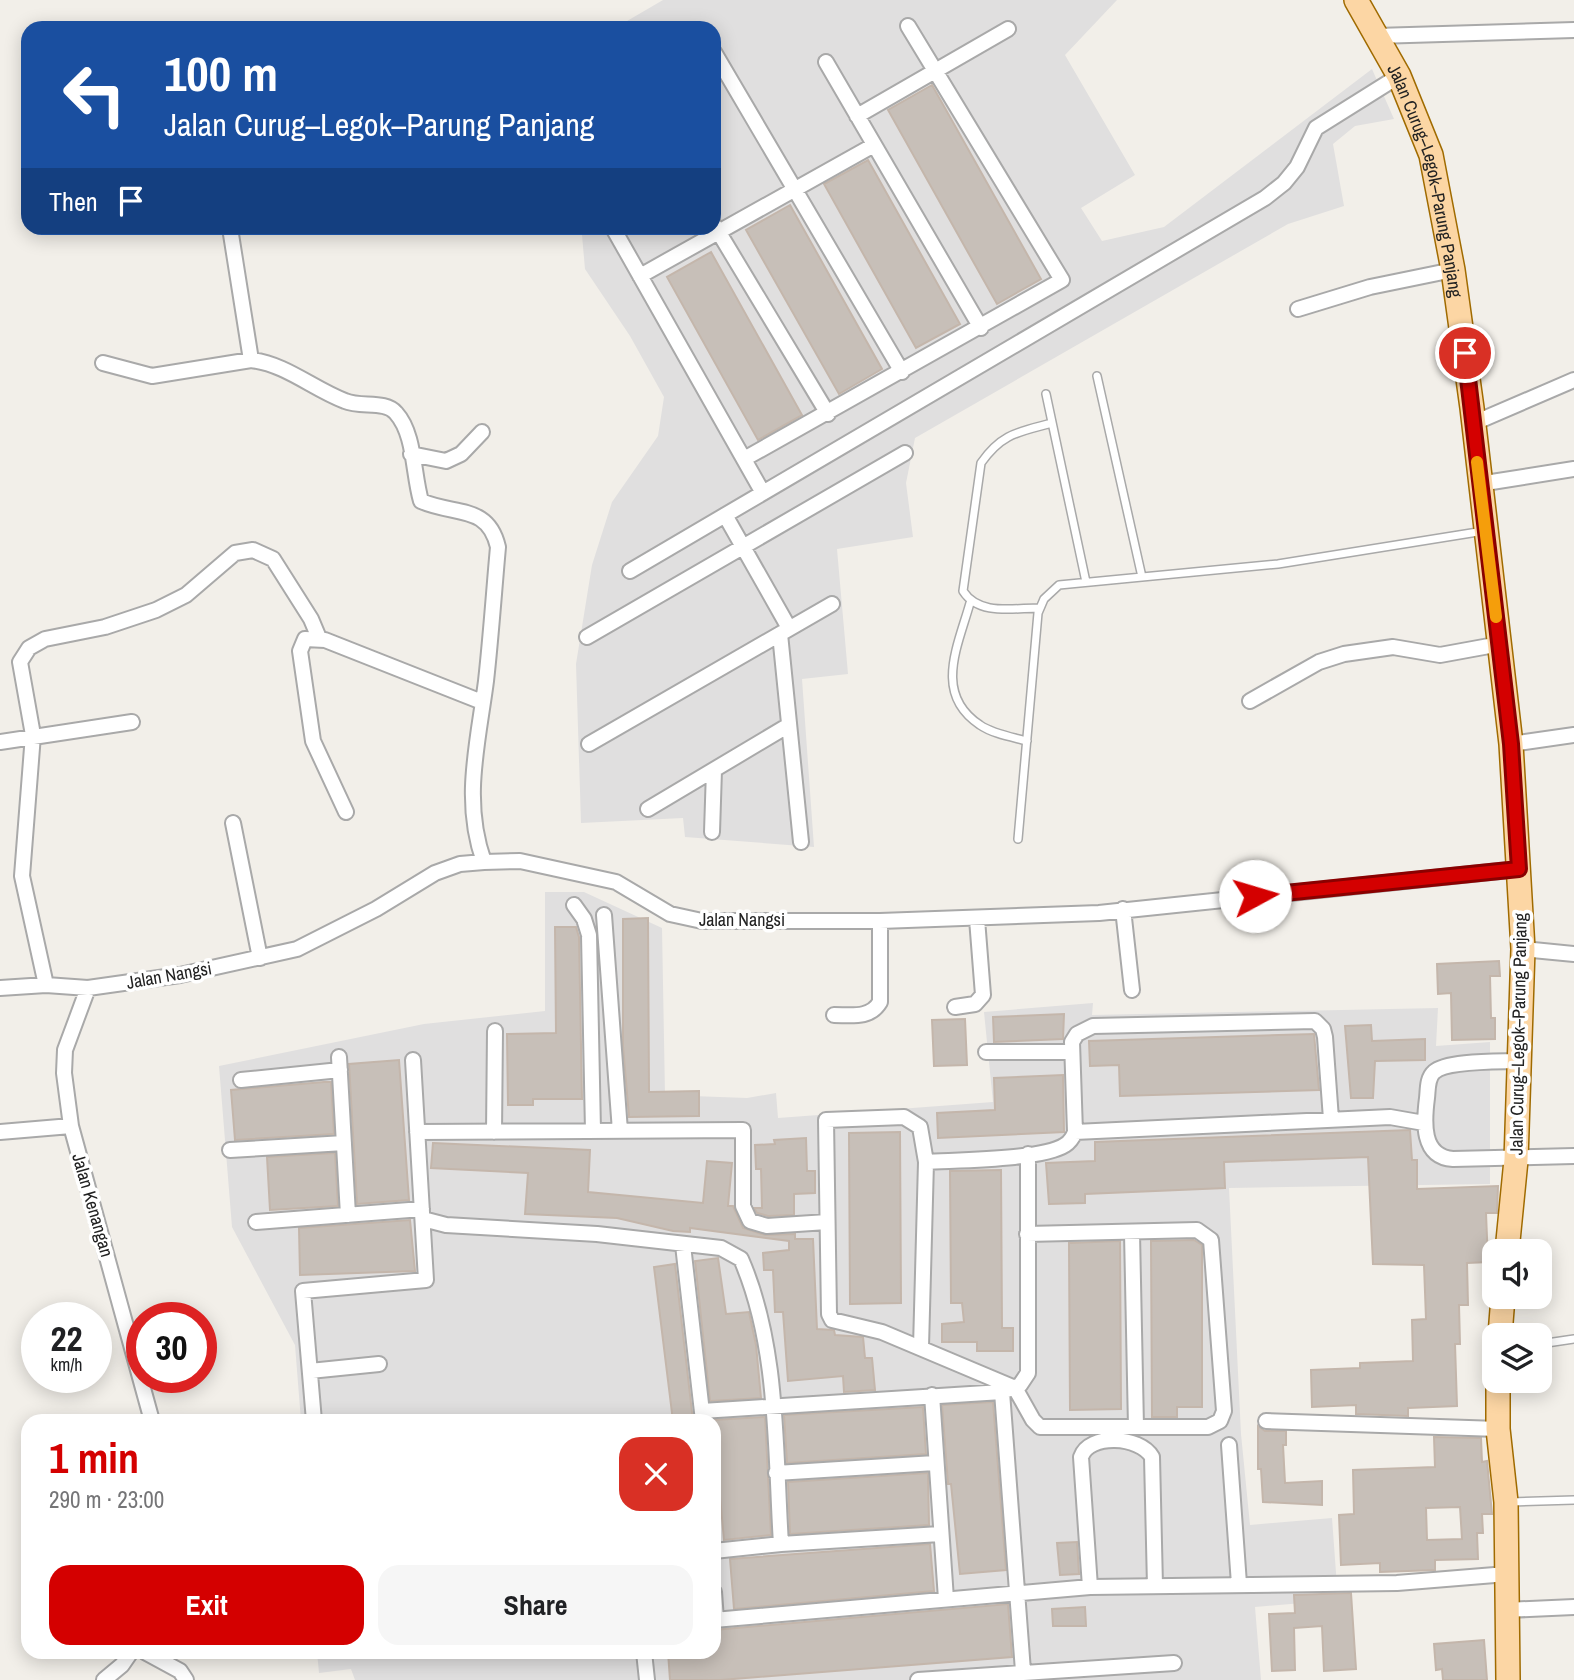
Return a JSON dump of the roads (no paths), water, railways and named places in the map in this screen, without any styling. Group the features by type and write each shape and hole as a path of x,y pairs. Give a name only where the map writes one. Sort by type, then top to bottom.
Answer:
{"main road":[{"name":"Jalan Curug–Legok–Parung Panjang","path":"1356,0 1399,76 1431,155 1453,270 1474,423 1484,531 1511,744 1523,949 1516,1160 1508,1239"},
{"path":"1498,1393 1498,1429 1506,1502 1508,1680"}],"street":[{"path":"744,459 1062,280 908,26"},
{"path":"857,116 1007,29"},
{"path":"1376,36 1574,30"},
{"path":"825,62 981,328"},
{"path":"721,64 902,372"},
{"path":"631,571 1265,198 1284,183 1297,167 1315,128 1399,76"},
{"path":"721,225 874,145"},
{"path":"231,235 251,360"},
{"path":"617,235 763,493"},
{"path":"640,276 705,235"},
{"path":"720,235 828,414"},
{"path":"1298,309 1370,287 1453,270"},
{"path":"103,363 152,376 251,360 266,362 344,401 393,410 406,430 421,501 484,517 496,536 498,547 473,768 472,808 484,862"},
{"path":"1474,423 1574,380"},
{"path":"411,454 446,461 461,454 482,432"},
{"path":"587,637 905,453"},
{"path":"1479,484 1574,469"},
{"path":"725,515 785,631 789,724 802,842"},
{"path":"46,985 22,876 33,735 20,662 29,648 45,639 105,627 156,610 186,595 235,553 253,550 273,559 311,619 319,638"},
{"path":"589,744 832,604"},
{"path":"346,812 313,741 300,651 305,639 319,638 482,702"},
{"path":"1250,701 1319,662 1344,654 1393,647 1440,655 1500,644"},
{"path":"0,742 131,722"},
{"path":"648,809 789,724"},
{"path":"1511,744 1574,735"},
{"path":"712,832 714,770"},
{"path":"233,822 260,958"},
{"name":"Jalan Nangsi","path":"0,988 46,985 88,988 180,975 296,949 341,929 435,873 460,864 484,862 520,861 616,883 683,919 880,921 977,919 1123,909 1519,869"},
{"path":"573,905 584,919 589,935 607,1131"},
{"path":"1123,909 1132,990"},
{"path":"604,915 607,1131"},
{"path":"955,1007 975,1004 983,995 977,919"},
{"path":"834,1015 864,1015 875,1010 880,1002 880,921"},
{"path":"1523,949 1574,954"},
{"name":"Jalan Kenangan","path":"88,988 65,1050 64,1073 71,1126 150,1414"},
{"path":"926,1162 1028,1154 1064,1146 1075,1132 1071,1052 1077,1034 1093,1026 1308,1019 1323,1029 1331,1119"},
{"path":"494,1132 495,1031"},
{"path":"986,1052 1071,1052"},
{"path":"313,1414 303,1291 426,1280 413,1060"},
{"path":"1520,1061 1449,1065 1434,1071 1429,1078 1423,1123 1433,1152 1444,1158 1516,1160 1574,1156"},
{"path":"241,1080 340,1064 348,1214"},
{"path":"1075,1132 1390,1117 1423,1123"},
{"path":"922,1347 926,1162 920,1127 911,1119 826,1121 829,1314 832,1320 882,1332 922,1347 1009,1390 1040,1427 1208,1427 1220,1421 1224,1411 1211,1240 1197,1230 1027,1234"},
{"path":"0,1132 71,1126"},
{"path":"417,1132 743,1129 743,1206 750,1221 767,1226 827,1222"},
{"path":"230,1150 344,1143"},
{"path":"715,1414 772,1405 1009,1390 1028,1373 1028,1154"},
{"path":"256,1222 348,1214 423,1214 446,1225 597,1234 722,1248 741,1259 760,1310 772,1405 780,1544"},
{"path":"1132,1233 1136,1427"},
{"path":"683,1245 702,1414"},
{"path":"310,1371 379,1364"},
{"path":"1009,1390 1017,1593 1023,1671"},
{"path":"932,1395 946,1600"},
{"path":"1266,1421 1498,1429"},
{"path":"1090,1587 1081,1457 1085,1447 1093,1442 1135,1443 1146,1448 1152,1457 1155,1586"},
{"path":"1229,1445 1239,1584"},
{"path":"776,1473 935,1463"},
{"path":"721,1551 780,1544 940,1534"},
{"path":"721,1619 1090,1587 1397,1583 1507,1574"},
{"path":"1506,1609 1574,1607"},
{"path":"104,1680 126,1659"},
{"path":"158,1659 180,1671 186,1680"},
{"path":"645,1659 647,1680"},
{"path":"918,1680 1174,1663"}],"lane":[{"path":"1097,376 1142,578"},
{"path":"1045,394 1086,582"},
{"path":"1040,608 985,608 970,603 963,591 982,463 993,447 1008,435 1052,423"},
{"path":"1018,839 1040,608 1050,592 1059,585 1278,564 1484,531"},
{"path":"970,603 950,673 952,691 964,711 982,727 1027,741"},
{"path":"1552,1342 1574,1339"},
{"path":"1506,1502 1574,1500"}]}
